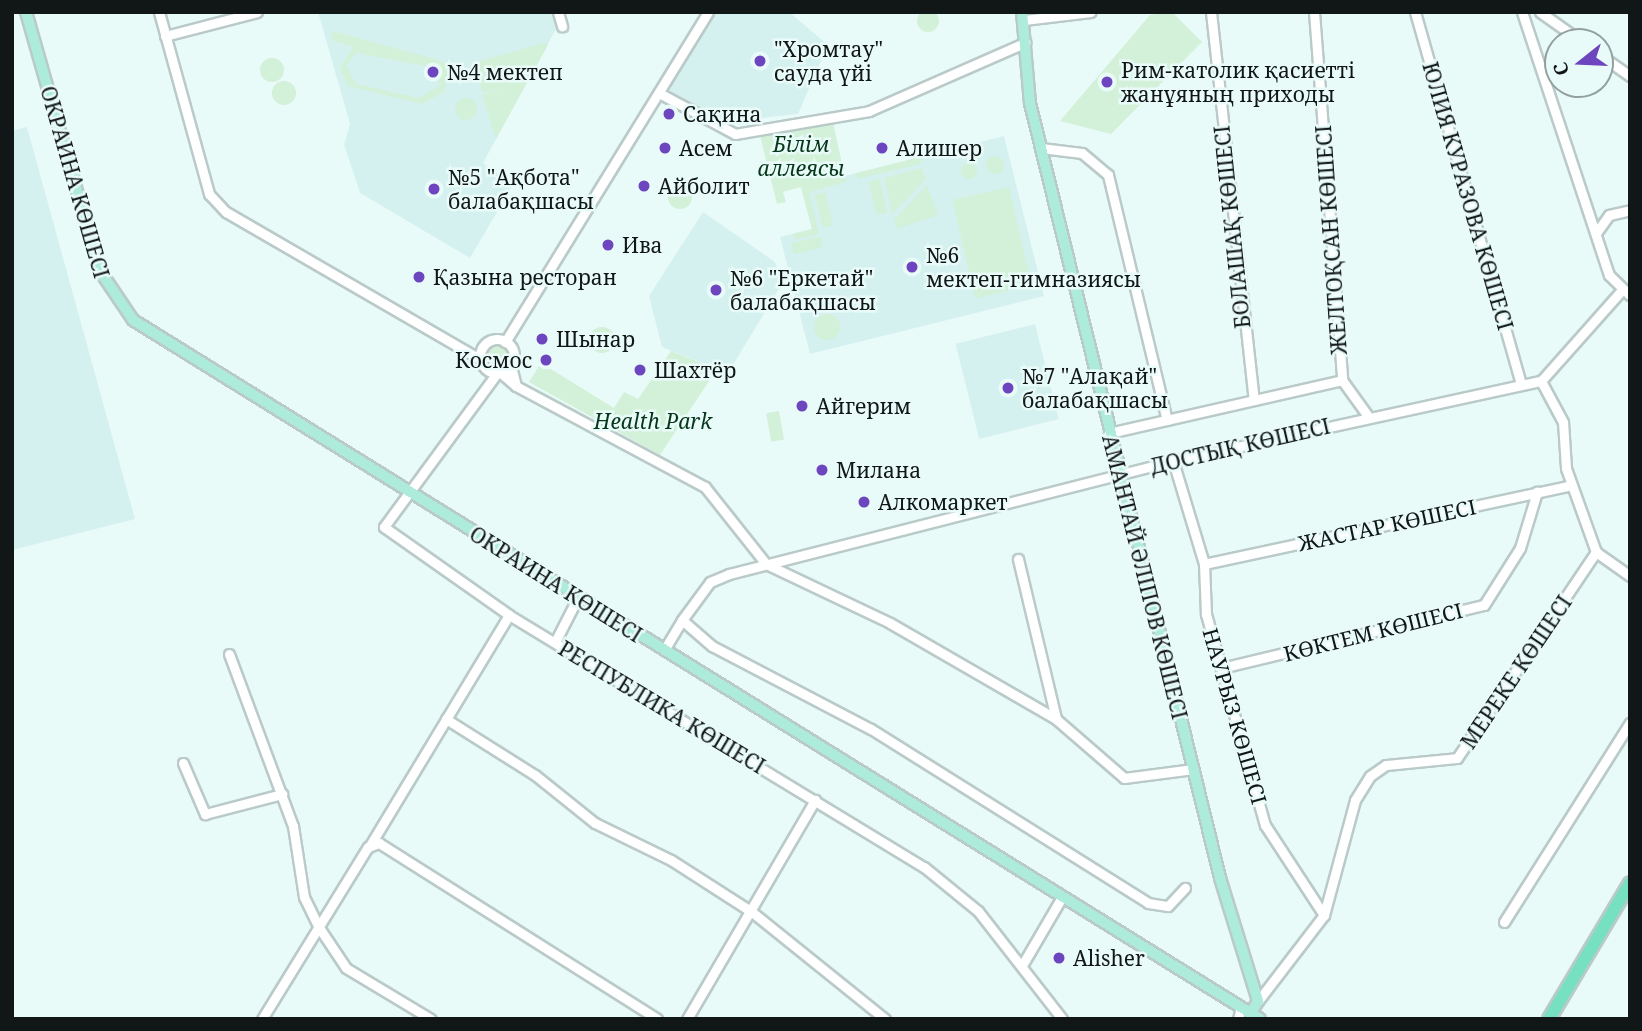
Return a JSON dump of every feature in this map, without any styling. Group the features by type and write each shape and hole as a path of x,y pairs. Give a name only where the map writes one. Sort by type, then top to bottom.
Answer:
{"highway":[{"path":"1549,1019 1630,883"}],"main road":[{"name":"ОКРАИНА КӨШЕСІ","path":"26,12 100,271 115,300 166,345 1256,1016"},
{"name":"АМАНТАЙ ӘЛІПОВ КӨШЕСІ","path":"1023,16 1041,148 1119,475 1193,769 1258,1000"},
{"path":"1256,1016 1258,1000"}],"street":[{"path":"159,12 209,194 226,212 480,359 486,369 499,373 516,386 705,487 766,564 890,623 1056,719 1124,778 1193,769"},
{"path":"166,36 257,12"},
{"path":"558,12 562,26"},
{"path":"505,342 708,12"},
{"path":"1023,16 1091,12"},
{"name":"БОЛАШАҚ КӨШЕСІ","path":"1211,12 1254,400"},
{"name":"ЖЕЛТОҚСАН КӨШЕСІ","path":"1314,12 1342,380 1368,416"},
{"name":"ЮЛИЯ КУРАЗОВА КӨШЕСІ","path":"1415,12 1520,380"},
{"path":"1522,12 1596,233 1625,294 1541,381 1563,422 1571,485 1596,552 1630,576"},
{"path":"1540,12 1562,28"},
{"path":"659,93 736,134 869,111 1026,42"},
{"path":"1614,65 1630,76"},
{"path":"1041,148 1082,153 1108,175 1167,420"},
{"path":"1596,233 1609,215 1630,210"},
{"path":"480,359 487,343 505,342"},
{"path":"505,342 513,355 511,366 516,386"},
{"path":"483,384 511,366"},
{"path":"413,495 483,384 486,369"},
{"path":"1109,433 1342,380"},
{"name":"ДОСТЫҚ КӨШЕСІ","path":"664,650 710,582 766,564 1174,461 1520,380 1541,381"},
{"name":"НАУРЫЗ КӨШЕСІ","path":"1174,461 1203,564 1206,614 1265,825 1324,915"},
{"name":"ЖАСТАР КӨШЕСІ","path":"1203,564 1571,485"},
{"name":"КӨКТЕМ КӨШЕСІ","path":"1221,668 1484,605 1520,548 1537,492"},
{"name":"РЕСПУБЛИКА КӨШЕСІ","path":"413,495 384,527 509,615 923,867 978,911 1024,962 1062,1019"},
{"name":"МЕРЕКЕ КӨШЕСІ","path":"1258,1000 1324,915 1355,800 1370,776 1386,765 1457,758 1596,552"},
{"path":"1018,559 1056,719"},
{"path":"555,642 578,597"},
{"path":"262,1018 509,615"},
{"path":"682,620 712,646 871,729 1149,903 1175,904 1185,888"},
{"path":"229,654 282,794 304,897 318,926 346,968 431,1019"},
{"path":"446,719 536,775 595,823 659,854 752,912 885,1019"},
{"path":"1504,922 1630,723"},
{"path":"183,763 205,814 282,794"},
{"path":"687,1019 752,912 815,800"},
{"path":"368,847 388,847 657,1019"},
{"path":"1024,962 1062,897"},
{"path":"1238,1019 1241,1007"}],"shaded area":[{"name":"№4 мектеп","path":"318,12 552,12 556,29 483,163 513,185 470,258 360,193 344,145 350,124"},
{"path":"714,12 789,12 828,45 798,114 728,122 667,92"},
{"path":"27,127 135,519 12,550 12,131"},
{"name":"№6 мектеп-гимназиясы","path":"1004,136 1044,296 810,354 780,237 812,229 801,187"},
{"name":"№6 \"Еркетай\" балабақшасы","path":"703,212 775,262 782,284 728,373 662,347 649,296"},
{"name":"№7 \"Алақай\" балабақшасы","path":"1035,324 1059,419 979,439 955,344"}],"green space":[{"path":"928,10 936,13 939,21 936,29 928,32 920,29 917,21 920,13"},
{"path":"1172,12 1202,42 1111,134 1060,121 1150,15"},
{"path":"333,31 452,64 444,92 422,104 348,86 340,68 353,47 331,40","holes":["357,53 431,67 440,85 419,98 356,84 346,65"]},
{"path":"544,43 548,45 496,139 482,95 513,84 483,93 478,77 507,67 512,82 508,66 475,76 472,63"},
{"path":"272,58 281,61 284,70 281,79 272,82 263,79 260,70 263,61"},
{"path":"279,81 289,81 296,88 296,98 289,105 279,105 272,98 272,88"},
{"path":"466,98 476,105 477,109 470,119 466,120 456,113 455,109 462,99"},
{"name":"Білім аллеясы","path":"833,122 846,182 809,192 819,234 795,240 793,234 812,229 801,187 783,192 786,202 777,204 760,136"},
{"path":"924,156 920,164 858,179 856,173"},
{"path":"995,156 1001,159 1004,165 1001,171 995,174 989,171 986,165 989,159"},
{"path":"969,163 975,165 975,177 969,179 963,177 961,171 963,165"},
{"path":"921,168 926,179 892,214 884,178"},
{"path":"879,179 887,212 877,215 868,182"},
{"path":"680,185 689,188 692,197 689,206 680,209 671,206 668,197 671,188"},
{"path":"927,185 938,215 896,229 894,220"},
{"path":"1009,187 1032,285 975,298 952,200"},
{"path":"825,192 833,225 823,228 814,195"},
{"path":"820,236 823,247 794,254 791,244"},
{"path":"827,314 836,318 840,327 836,336 827,340 818,336 814,327 818,318"},
{"path":"602,327 611,331 615,340 611,349 602,353 593,349 589,340 593,331"},
{"path":"496,345 506,352 507,356 500,366 496,367 486,360 485,356 492,346"},
{"name":"Health Park","path":"671,351 717,369 660,455 529,382 541,363 614,408 624,392 638,399"},
{"path":"779,411 784,440 771,442 766,413"}],"place":[{"name":"\"Хромтау\" сауда үйі","path":"760,61"},
{"name":"№4 мектеп","path":"433,72"},
{"name":"Рим-католик қасиетті жанұяның приходы","path":"1107,82"},
{"name":"Сақина","path":"669,114"},
{"name":"Асем","path":"665,148"},
{"name":"Алишер","path":"882,148"},
{"name":"Айболит","path":"644,186"},
{"name":"№5 \"Ақбота\" балабақшасы","path":"434,189"},
{"name":"Ива","path":"608,245"},
{"name":"№6 мектеп-гимназиясы","path":"912,267"},
{"name":"Қазына ресторан","path":"419,277"},
{"name":"№6 \"Еркетай\" балабақшасы","path":"716,290"},
{"name":"Шынар","path":"542,339"},
{"name":"Космос","path":"546,360"},
{"name":"Шахтёр","path":"640,370"},
{"name":"№7 \"Алақай\" балабақшасы","path":"1008,388"},
{"name":"Айгерим","path":"802,406"},
{"name":"Милана","path":"822,470"},
{"name":"Алкомаркет","path":"864,502"},
{"name":"Alisher","path":"1059,958"}]}
